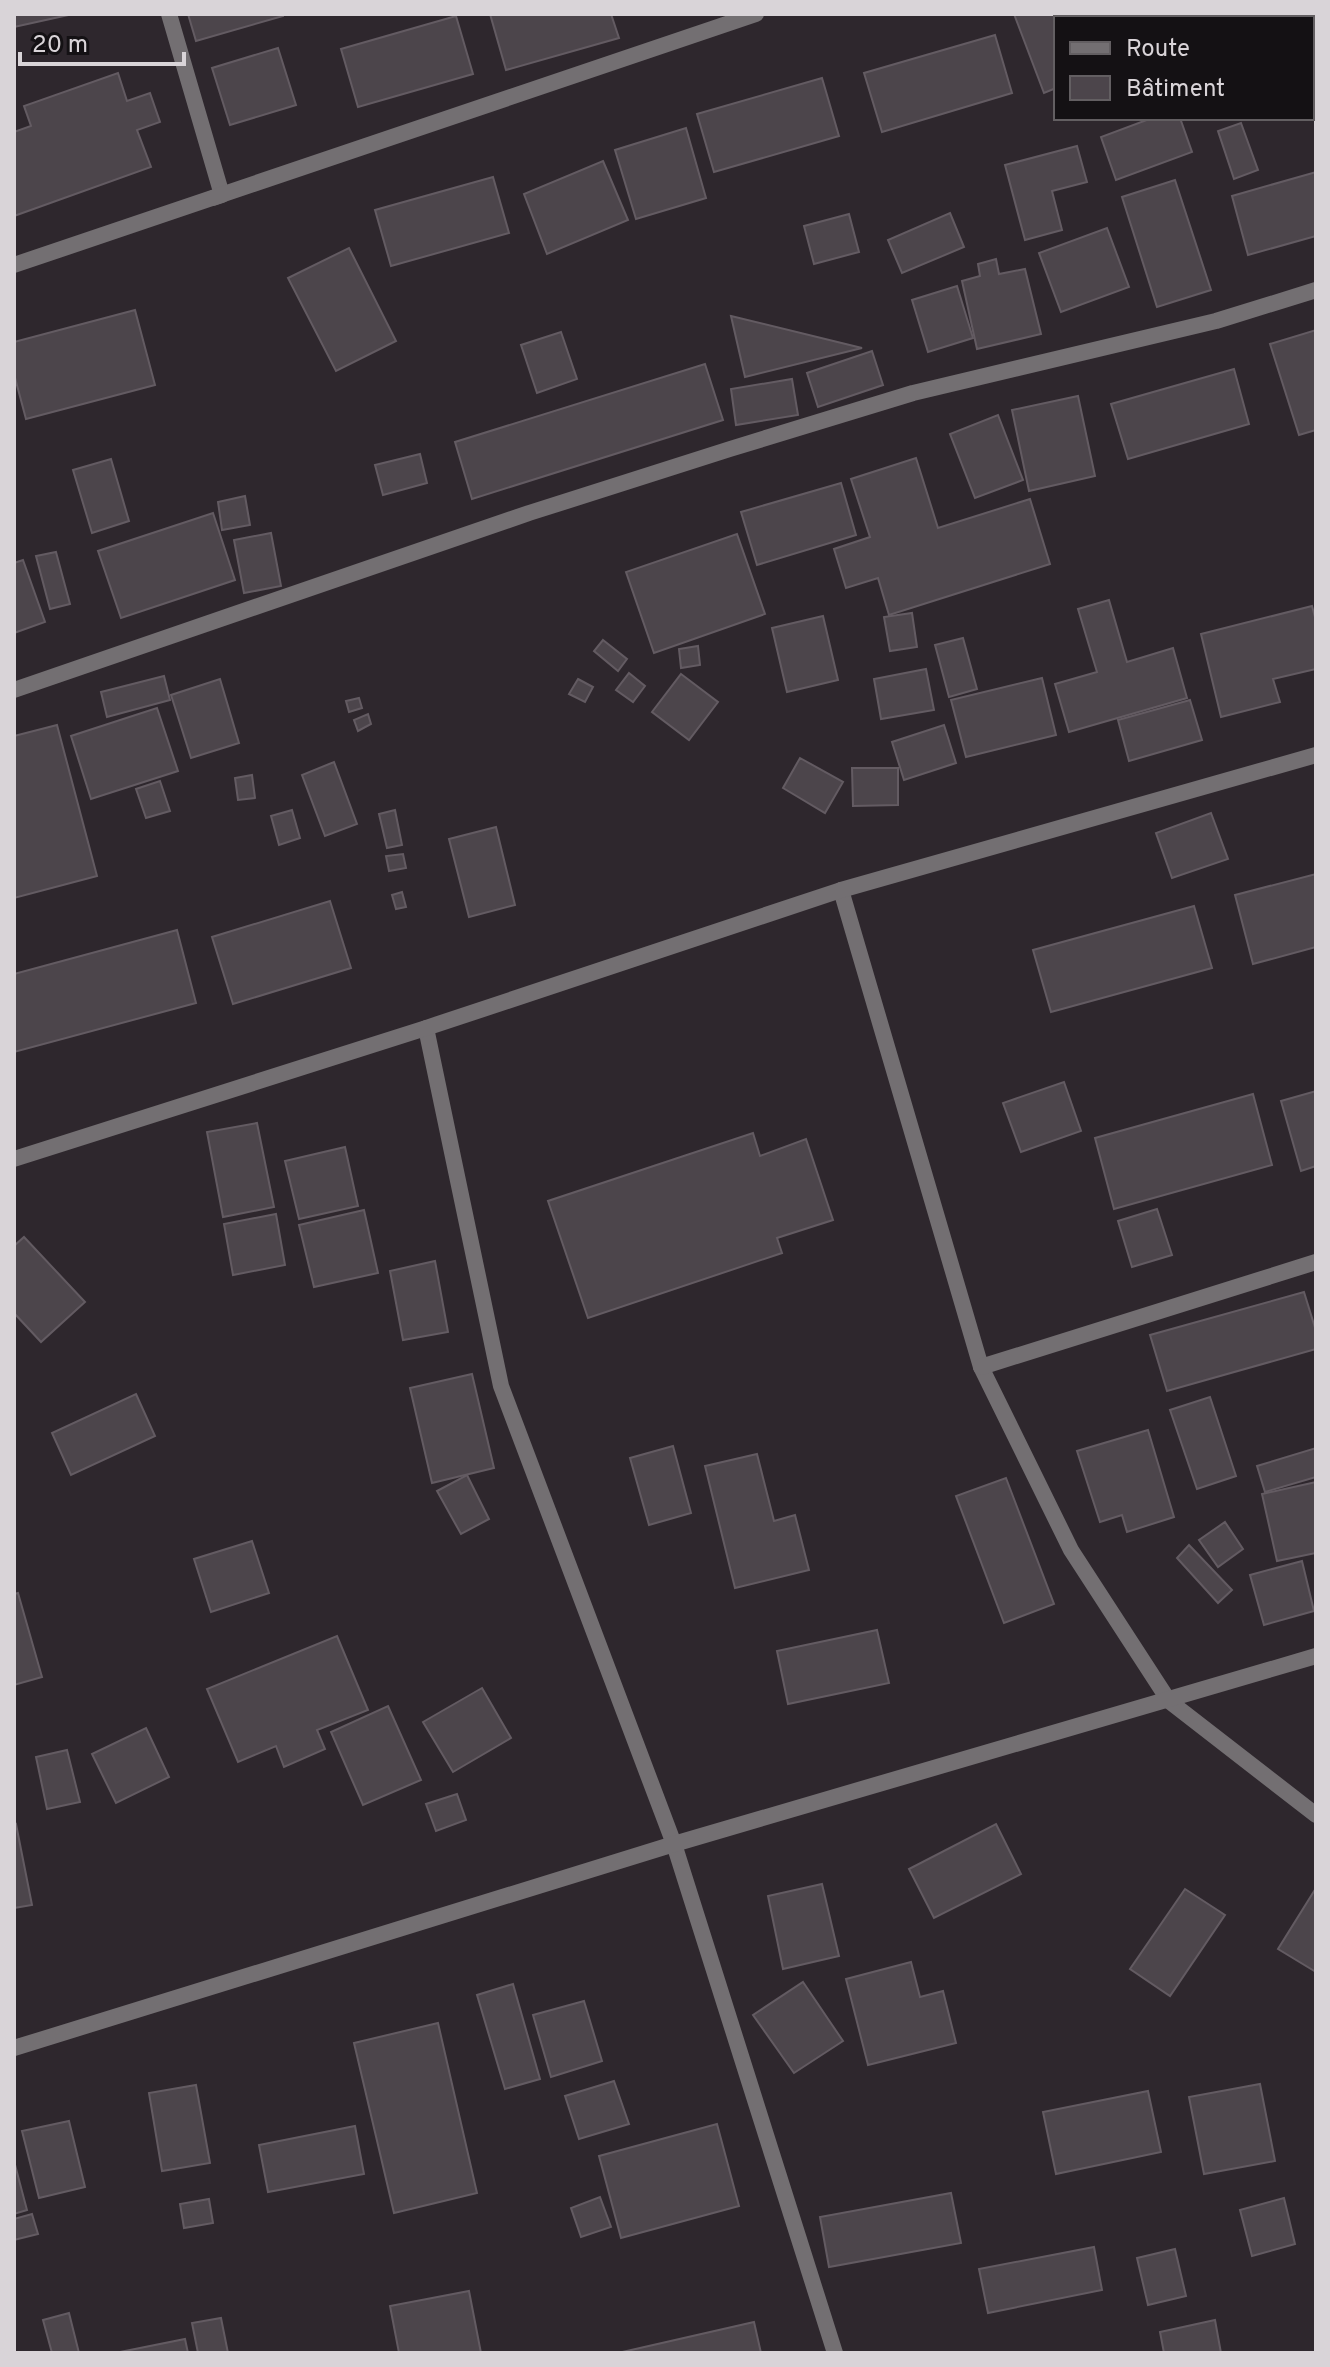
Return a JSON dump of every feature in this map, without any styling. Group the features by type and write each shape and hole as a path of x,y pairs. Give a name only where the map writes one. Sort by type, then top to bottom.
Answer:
{"street":[{"path":"169,14 214,198"},
{"path":"14,264 756,14"},
{"path":"14,690 529,513 913,393 1216,321 1316,290"},
{"path":"14,1159 426,1028 841,890 1316,755"},
{"path":"841,890 981,1367 1071,1550 1169,1701 1316,1815"},
{"path":"426,1028 501,1386 674,1844 835,2353"},
{"path":"981,1367 1316,1262"},
{"path":"14,2048 674,1844 1316,1656"}],"building":[{"path":"14,14 73,14 14,27"},
{"path":"188,14 283,14 283,16 196,41"},
{"path":"490,14 611,14 619,38 506,70"},
{"path":"1014,14 1107,14 1054,16 1054,89 1044,93"},
{"path":"1209,14 1253,14 1248,16"},
{"path":"456,16 473,74 358,107 341,49"},
{"path":"995,35 1012,93 882,132 864,73"},
{"path":"278,48 296,105 230,125 212,68"},
{"path":"118,73 127,101 150,93 160,122 137,130 151,167 14,216 14,132 31,126 24,106"},
{"path":"822,78 839,136 714,172 697,114"},
{"path":"1147,120 1181,120 1192,152 1116,180 1101,137"},
{"path":"1241,123 1258,170 1234,179 1218,131"},
{"path":"686,128 706,198 636,219 615,150"},
{"path":"1077,146 1087,182 1052,191 1062,230 1025,240 1005,165"},
{"path":"603,161 628,220 547,254 524,194"},
{"path":"1316,172 1316,236 1248,255 1232,196"},
{"path":"493,177 509,233 391,266 375,210"},
{"path":"1175,180 1211,290 1157,307 1122,197"},
{"path":"950,213 964,247 902,273 888,240"},
{"path":"849,214 859,252 814,264 804,226"},
{"path":"1107,228 1129,287 1061,312 1039,253"},
{"path":"349,248 396,341 336,371 288,278"},
{"path":"996,259 999,274 1025,269 1041,334 977,349 962,281 980,276 978,264"},
{"path":"957,286 973,338 928,352 912,300"},
{"path":"135,310 155,385 26,419 14,374 14,342"},
{"path":"731,316 862,348 745,377"},
{"path":"1316,330 1316,430 1299,435 1270,344"},
{"path":"561,332 577,379 537,393 521,345"},
{"path":"872,351 883,385 818,407 807,373"},
{"path":"705,364 723,420 472,499 455,442"},
{"path":"1234,369 1249,424 1128,459 1111,404"},
{"path":"792,379 798,415 736,425 731,389"},
{"path":"1078,396 1095,476 1029,491 1012,410"},
{"path":"998,415 1023,480 975,498 950,434"},
{"path":"420,454 427,483 383,495 375,465"},
{"path":"916,458 938,528 1030,499 1050,564 889,615 878,578 846,588 834,549 870,537 851,479"},
{"path":"111,459 129,521 92,533 73,470"},
{"path":"841,483 856,535 757,565 741,512"},
{"path":"245,496 250,525 222,530 218,502"},
{"path":"213,513 235,580 121,618 98,551"},
{"path":"271,533 281,586 244,593 234,540"},
{"path":"737,534 765,614 654,653 626,572"},
{"path":"56,552 70,604 50,609 36,556"},
{"path":"23,560 45,622 14,633 14,563"},
{"path":"1109,600 1127,662 1173,648 1187,698 1069,732 1055,684 1097,672 1078,609"},
{"path":"1312,606 1316,621 1316,669 1273,679 1280,702 1221,717 1201,634"},
{"path":"912,613 917,647 890,651 884,617"},
{"path":"823,616 838,680 787,692 772,628"},
{"path":"963,638 977,689 949,697 935,645"},
{"path":"603,640 627,659 618,671 594,651"},
{"path":"698,646 700,665 681,668 679,649"},
{"path":"926,669 934,710 881,719 874,679"},
{"path":"629,673 645,686 633,702 616,690"},
{"path":"681,674 718,702 689,740 652,712"},
{"path":"164,676 170,700 107,717 101,692"},
{"path":"1042,678 1056,735 966,757 951,700"},
{"path":"220,679 239,743 191,758 171,695"},
{"path":"578,679 593,687 585,702 569,694"},
{"path":"359,698 362,708 349,712 346,701"},
{"path":"1190,700 1202,740 1129,761 1118,720"},
{"path":"157,708 178,771 91,799 71,736"},
{"path":"368,714 371,724 358,731 354,720"},
{"path":"57,725 97,876 14,898 14,736"},
{"path":"944,725 956,763 904,780 892,742"},
{"path":"800,758 843,782 825,813 783,788"},
{"path":"334,762 357,824 325,836 302,775"},
{"path":"852,768 898,768 898,805 853,806"},
{"path":"252,775 255,798 238,800 235,778"},
{"path":"160,781 170,811 146,818 136,789"},
{"path":"292,810 300,838 279,845 271,816"},
{"path":"395,810 402,845 387,848 379,814"},
{"path":"1211,813 1228,859 1172,878 1156,833"},
{"path":"496,827 515,905 469,917 449,839"},
{"path":"403,854 406,868 389,871 386,856"},
{"path":"1316,874 1316,947 1253,964 1235,895"},
{"path":"402,892 406,907 396,909 392,895"},
{"path":"330,901 351,968 233,1004 212,937"},
{"path":"1194,906 1212,968 1051,1012 1033,950"},
{"path":"177,930 196,1003 14,1052 14,974"},
{"path":"1064,1082 1081,1131 1021,1152 1003,1103"},
{"path":"1316,1091 1316,1166 1301,1171 1281,1101"},
{"path":"1253,1094 1272,1165 1114,1209 1095,1138"},
{"path":"257,1123 274,1207 223,1217 207,1132"},
{"path":"753,1133 760,1156 806,1139 833,1220 777,1238 782,1253 588,1318 548,1201"},
{"path":"345,1147 358,1206 299,1219 285,1161"},
{"path":"1157,1209 1172,1255 1132,1267 1118,1221"},
{"path":"364,1210 378,1273 314,1287 299,1225"},
{"path":"276,1214 285,1265 233,1275 224,1224"},
{"path":"24,1237 85,1302 41,1342 14,1313 14,1246"},
{"path":"435,1261 448,1332 403,1340 390,1271"},
{"path":"1304,1292 1316,1331 1316,1349 1167,1391 1150,1335"},
{"path":"472,1374 494,1468 432,1483 410,1388"},
{"path":"136,1394 155,1436 71,1475 52,1433"},
{"path":"1210,1397 1236,1476 1197,1489 1170,1410"},
{"path":"1148,1430 1174,1517 1127,1532 1122,1515 1100,1522 1077,1451"},
{"path":"673,1446 691,1513 649,1525 630,1458"},
{"path":"1316,1448 1316,1477 1265,1492 1257,1466"},
{"path":"757,1454 774,1521 795,1515 809,1570 735,1588 705,1466"},
{"path":"467,1475 489,1519 461,1534 437,1491"},
{"path":"1006,1478 1054,1604 1004,1623 956,1496"},
{"path":"1316,1482 1316,1553 1277,1561 1262,1494"},
{"path":"1225,1522 1243,1549 1218,1567 1199,1540"},
{"path":"252,1541 269,1593 211,1612 194,1559"},
{"path":"1189,1545 1232,1590 1218,1603 1177,1558"},
{"path":"1302,1561 1314,1611 1264,1625 1250,1575"},
{"path":"18,1593 42,1677 14,1685 14,1594"},
{"path":"877,1630 889,1683 788,1704 777,1651"},
{"path":"337,1636 368,1710 317,1730 325,1749 284,1767 276,1746 238,1762 207,1689"},
{"path":"482,1688 511,1738 453,1772 423,1722"},
{"path":"388,1706 421,1780 363,1805 331,1732"},
{"path":"146,1728 169,1777 116,1803 92,1754"},
{"path":"67,1750 80,1802 47,1809 36,1757"},
{"path":"457,1794 466,1820 436,1831 426,1804"},
{"path":"996,1824 1021,1874 934,1918 909,1869"},
{"path":"14,1825 32,1905 14,1908"},
{"path":"822,1884 839,1956 783,1969 768,1896"},
{"path":"1316,1888 1316,1972 1278,1949"},
{"path":"1185,1889 1225,1915 1170,1996 1130,1969"},
{"path":"911,1962 920,1997 943,1991 956,2043 868,2065 846,1979"},
{"path":"803,1982 843,2041 794,2073 753,2015"},
{"path":"513,1984 540,2079 505,2089 477,1995"},
{"path":"584,2001 602,2061 551,2077 533,2015"},
{"path":"438,2023 477,2193 394,2213 354,2043"},
{"path":"614,2081 629,2124 579,2139 565,2096"},
{"path":"1260,2084 1275,2161 1204,2174 1189,2097"},
{"path":"196,2085 210,2163 162,2171 149,2093"},
{"path":"1148,2091 1161,2152 1056,2174 1043,2112"},
{"path":"69,2121 85,2187 39,2198 22,2131"},
{"path":"717,2124 739,2206 621,2238 599,2156"},
{"path":"355,2126 364,2174 268,2192 259,2145"},
{"path":"14,2161 27,2210 14,2214"},
{"path":"951,2193 961,2243 829,2267 820,2217"},
{"path":"600,2197 611,2227 581,2237 571,2208"},
{"path":"1284,2198 1295,2244 1252,2256 1240,2210"},
{"path":"209,2199 213,2223 184,2228 180,2204"},
{"path":"32,2214 38,2234 14,2240 14,2219"},
{"path":"1094,2247 1102,2290 988,2313 979,2269"},
{"path":"1175,2249 1186,2296 1148,2305 1137,2258"},
{"path":"469,2291 481,2353 399,2353 390,2306"},
{"path":"69,2313 79,2353 52,2353 43,2320"},
{"path":"221,2318 228,2353 198,2353 192,2323"},
{"path":"1215,2320 1221,2353 1164,2353 1160,2332"},
{"path":"754,2322 761,2353 618,2353"},
{"path":"185,2339 188,2353 115,2353"}]}
